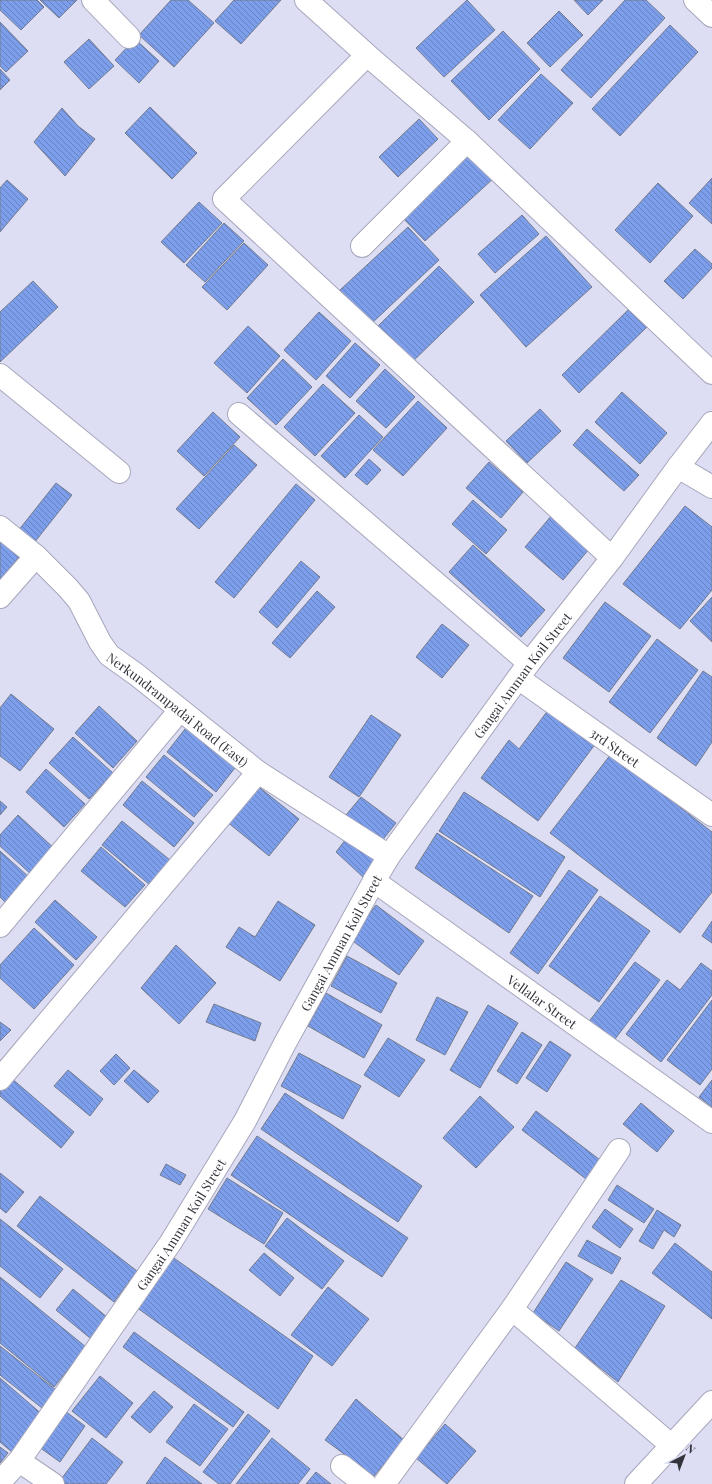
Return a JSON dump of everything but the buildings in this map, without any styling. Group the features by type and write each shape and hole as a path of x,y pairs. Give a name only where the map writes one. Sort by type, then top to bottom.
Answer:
{"street":[{"path":"93,0 129,37"},
{"path":"306,0 467,141 712,373"},
{"path":"695,0 712,16"},
{"path":"367,55 224,199 612,558"},
{"path":"362,246 467,141"},
{"path":"0,375 118,472"},
{"name":"3rd Street","path":"239,414 524,670 712,815"},
{"name":"Gangai Amman Koil Street","path":"0,1482 19,1461 171,1242 241,1128 284,1045 382,868 524,670 612,558 712,423"},
{"path":"678,467 712,487"},
{"name":"Nerkundrampadai Road (East)","path":"0,527 36,556 68,588 78,601 100,642 110,655 382,868"},
{"path":"0,598 36,556"},
{"path":"0,926 180,710"},
{"path":"0,1079 258,772"},
{"path":"382,868 494,953"},
{"name":"Vellalar Street","path":"382,868 712,1122"},
{"path":"384,1484 512,1309 619,1150"},
{"path":"512,1309 671,1445"},
{"path":"636,1484 712,1402"},
{"path":"19,1461 53,1484"},
{"path":"342,1466 365,1484"}]}
